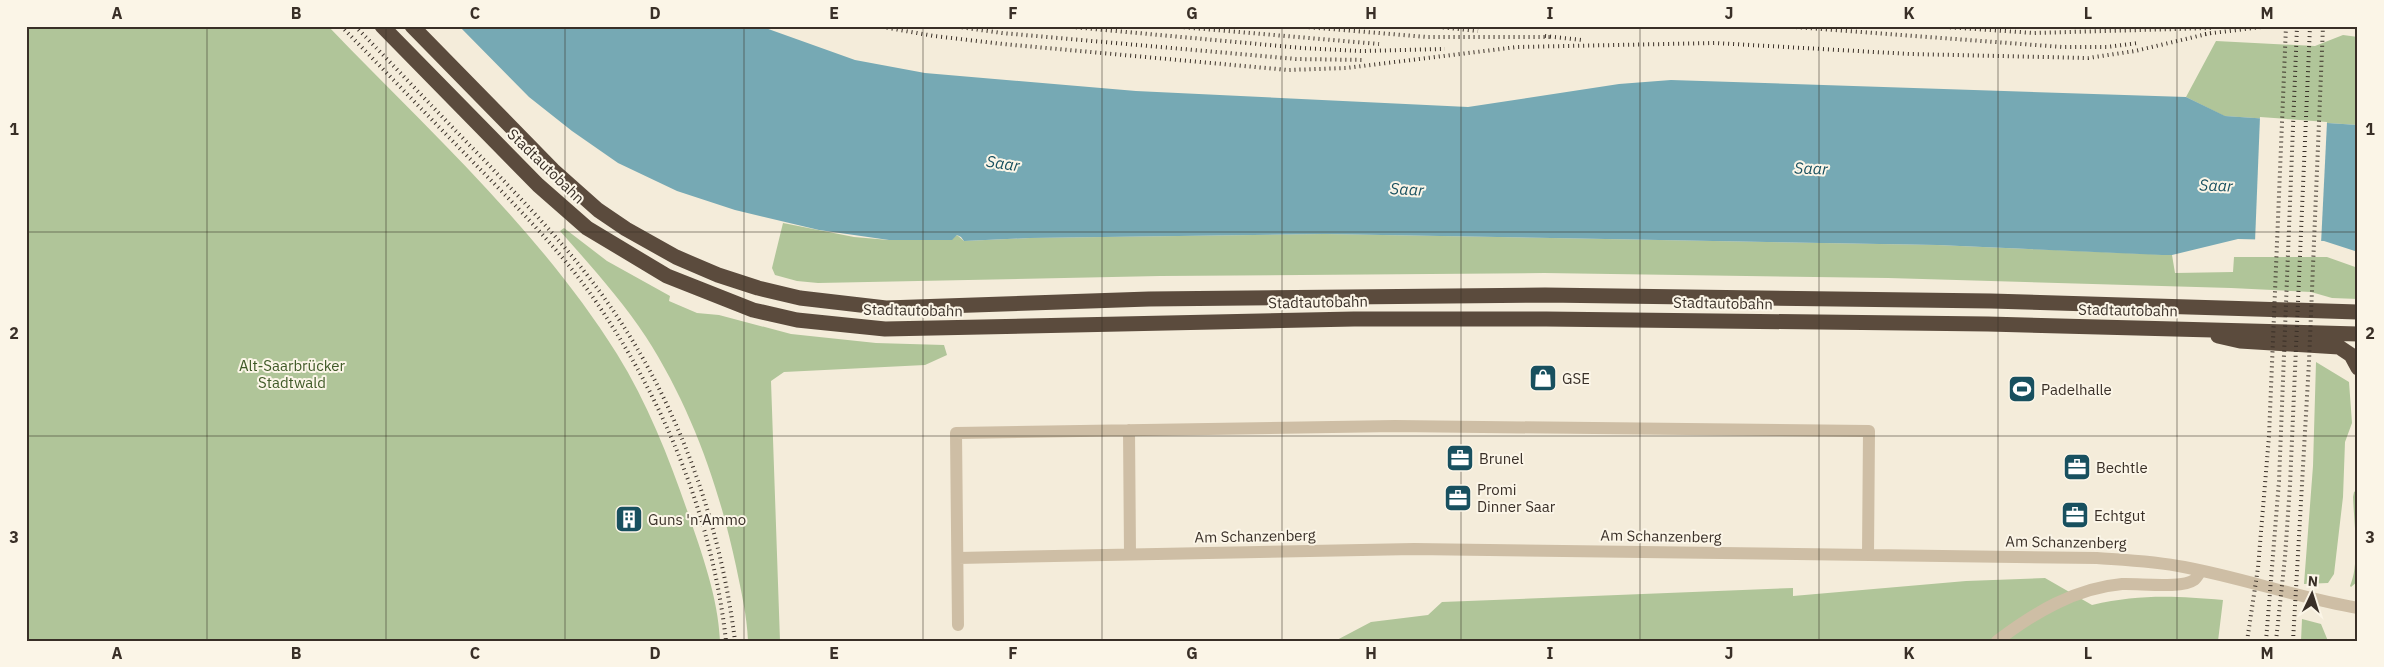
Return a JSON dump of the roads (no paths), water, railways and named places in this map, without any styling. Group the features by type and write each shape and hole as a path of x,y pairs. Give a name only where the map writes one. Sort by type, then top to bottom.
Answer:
{"highway":[{"name":"Stadtautobahn","path":"382,26 538,185 587,228 667,276 753,310 797,320 885,329 1368,319 1773,321 2185,328 2358,334"},
{"name":"Stadtautobahn","path":"412,26 553,170 598,210 649,243 685,261 750,286 800,298 886,308 1169,299 1546,295 2010,302 2358,312"},
{"path":"2185,328 2240,341 2339,347 2351,355 2358,368"}],"street":[{"path":"958,625 956,433 1395,426 1869,431 1868,555"},
{"path":"1129,430 1130,554"},
{"name":"Am Schanzenberg","path":"958,558 1423,550 2097,558 2150,561 2201,571 2306,598 2358,608"},
{"path":"1997,641 2019,624 2065,598 2121,584 2180,584 2193,581 2201,571"}],"water":[{"name":"Saar","path":"459,26 760,26 855,60 925,73 1136,91 1468,107 1619,84 1671,80 2186,97 2225,116 2358,125 2358,252 2324,241 2238,239 2172,255 1937,245 1324,234 1030,238 964,241 957,235 952,240 889,240 819,230 735,210 677,191 618,163 572,131 529,97"}],"railway":[{"path":"341,26 505,194 547,240 587,289 614,328 660,412 679,456 709,547 726,641"},
{"path":"355,26 540,220 579,264 620,320 668,406 704,498 728,593 735,641"},
{"path":"877,26 934,36 1003,44 1288,70 1346,68 1517,47 1715,43 1910,54 2088,58 2135,51 2211,33"},
{"path":"952,26 1002,33 1296,59 1365,60"},
{"path":"1061,26 1302,48 1361,51 1445,49"},
{"path":"1169,26 1379,44"},
{"path":"1294,26 1427,37 1552,37"},
{"path":"1428,26 1478,31"},
{"path":"1781,26 2062,47 2107,47 2138,43"},
{"path":"1930,26 2034,33 2211,28"},
{"path":"2205,34 2269,26"},
{"path":"2247,641 2258,568 2269,436 2286,26"},
{"path":"2266,641 2279,481 2297,26"},
{"path":"2276,641 2290,485 2310,26"},
{"path":"2293,641 2309,362 2323,26"},
{"path":"1545,36 1582,40"}],"place":[{"name":"GSE","path":"1543,378"},
{"name":"Padelhalle","path":"2022,389"},
{"name":"Brunel","path":"1460,458"},
{"name":"Bechtle","path":"2077,467"},
{"name":"Promi Dinner Saar","path":"1458,498"},
{"name":"Echtgut","path":"2075,515"},
{"name":"Guns 'n Ammo","path":"629,519"}],"park label":[{"name":"Alt-Saarbrücker Stadtwald","path":"292,374"}]}
